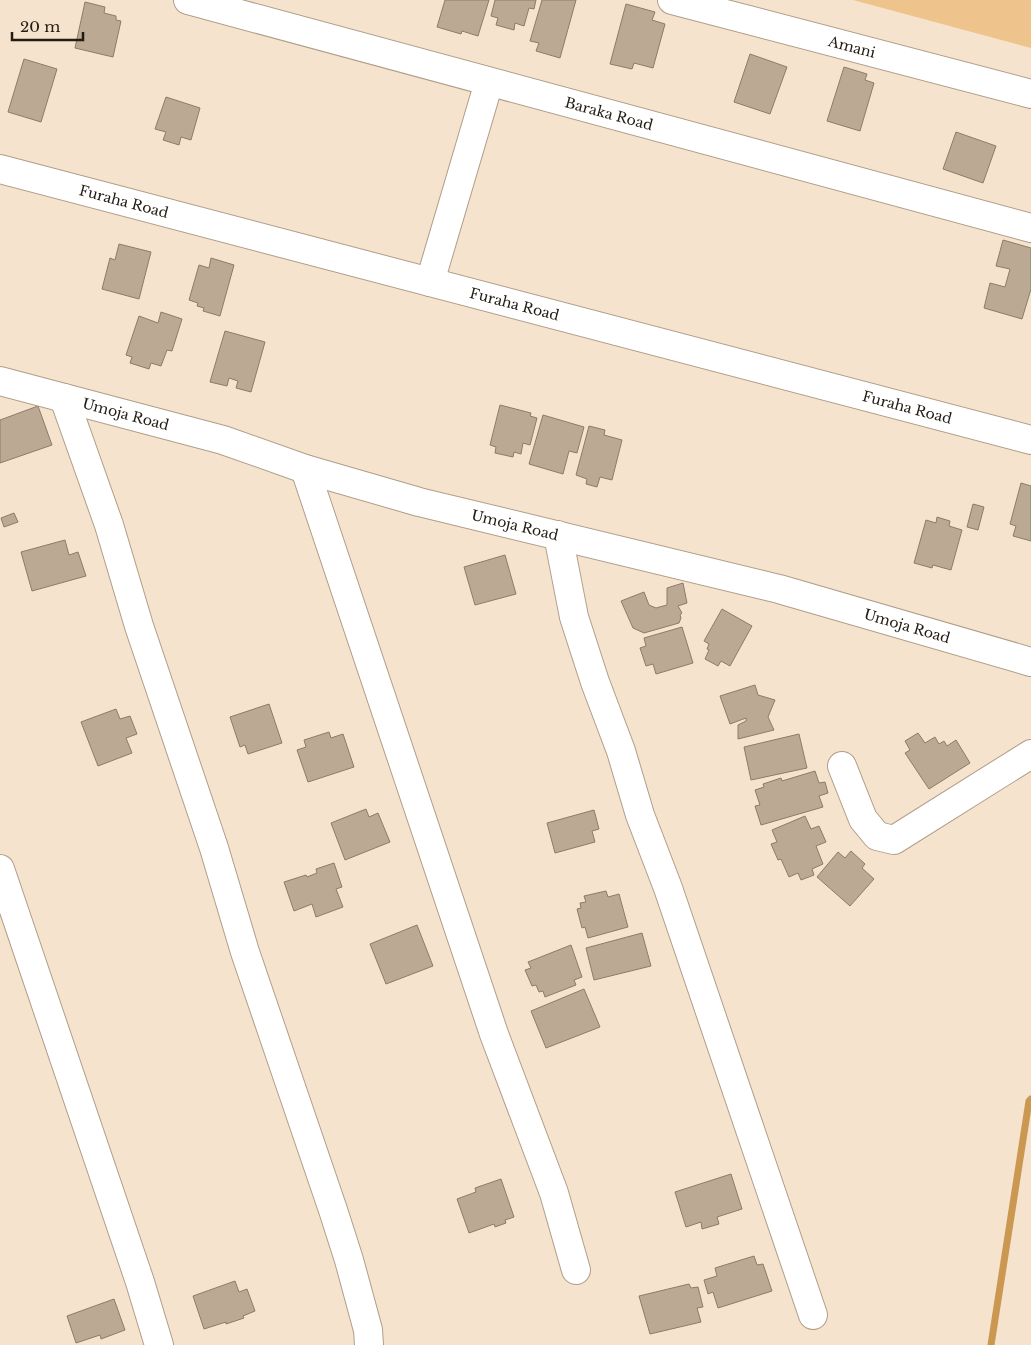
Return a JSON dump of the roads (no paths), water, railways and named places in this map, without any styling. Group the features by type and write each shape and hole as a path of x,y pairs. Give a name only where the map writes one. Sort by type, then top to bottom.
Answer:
{"street":[{"name":"Baraka Road","path":"188,0 1031,228"},
{"name":"Amani","path":"672,0 1031,94"},
{"path":"430,282 489,82"},
{"name":"Furaha Road","path":"0,169 1031,440"},
{"name":"Umoja Road","path":"0,381 223,440 305,469 419,502 779,589 1031,662"},
{"path":"64,398 109,525 139,626 214,848 245,952 333,1210 368,1330 369,1345"},
{"path":"305,469 491,1024 554,1193 576,1270"},
{"path":"558,535 574,617 595,682 621,752 640,815 671,897 813,1315"},
{"path":"842,766 863,819 877,836 894,840 1031,754"},
{"path":"0,869 160,1345"}],"waterway":[{"path":"991,1345 1029,1101 1031,1099"}]}
